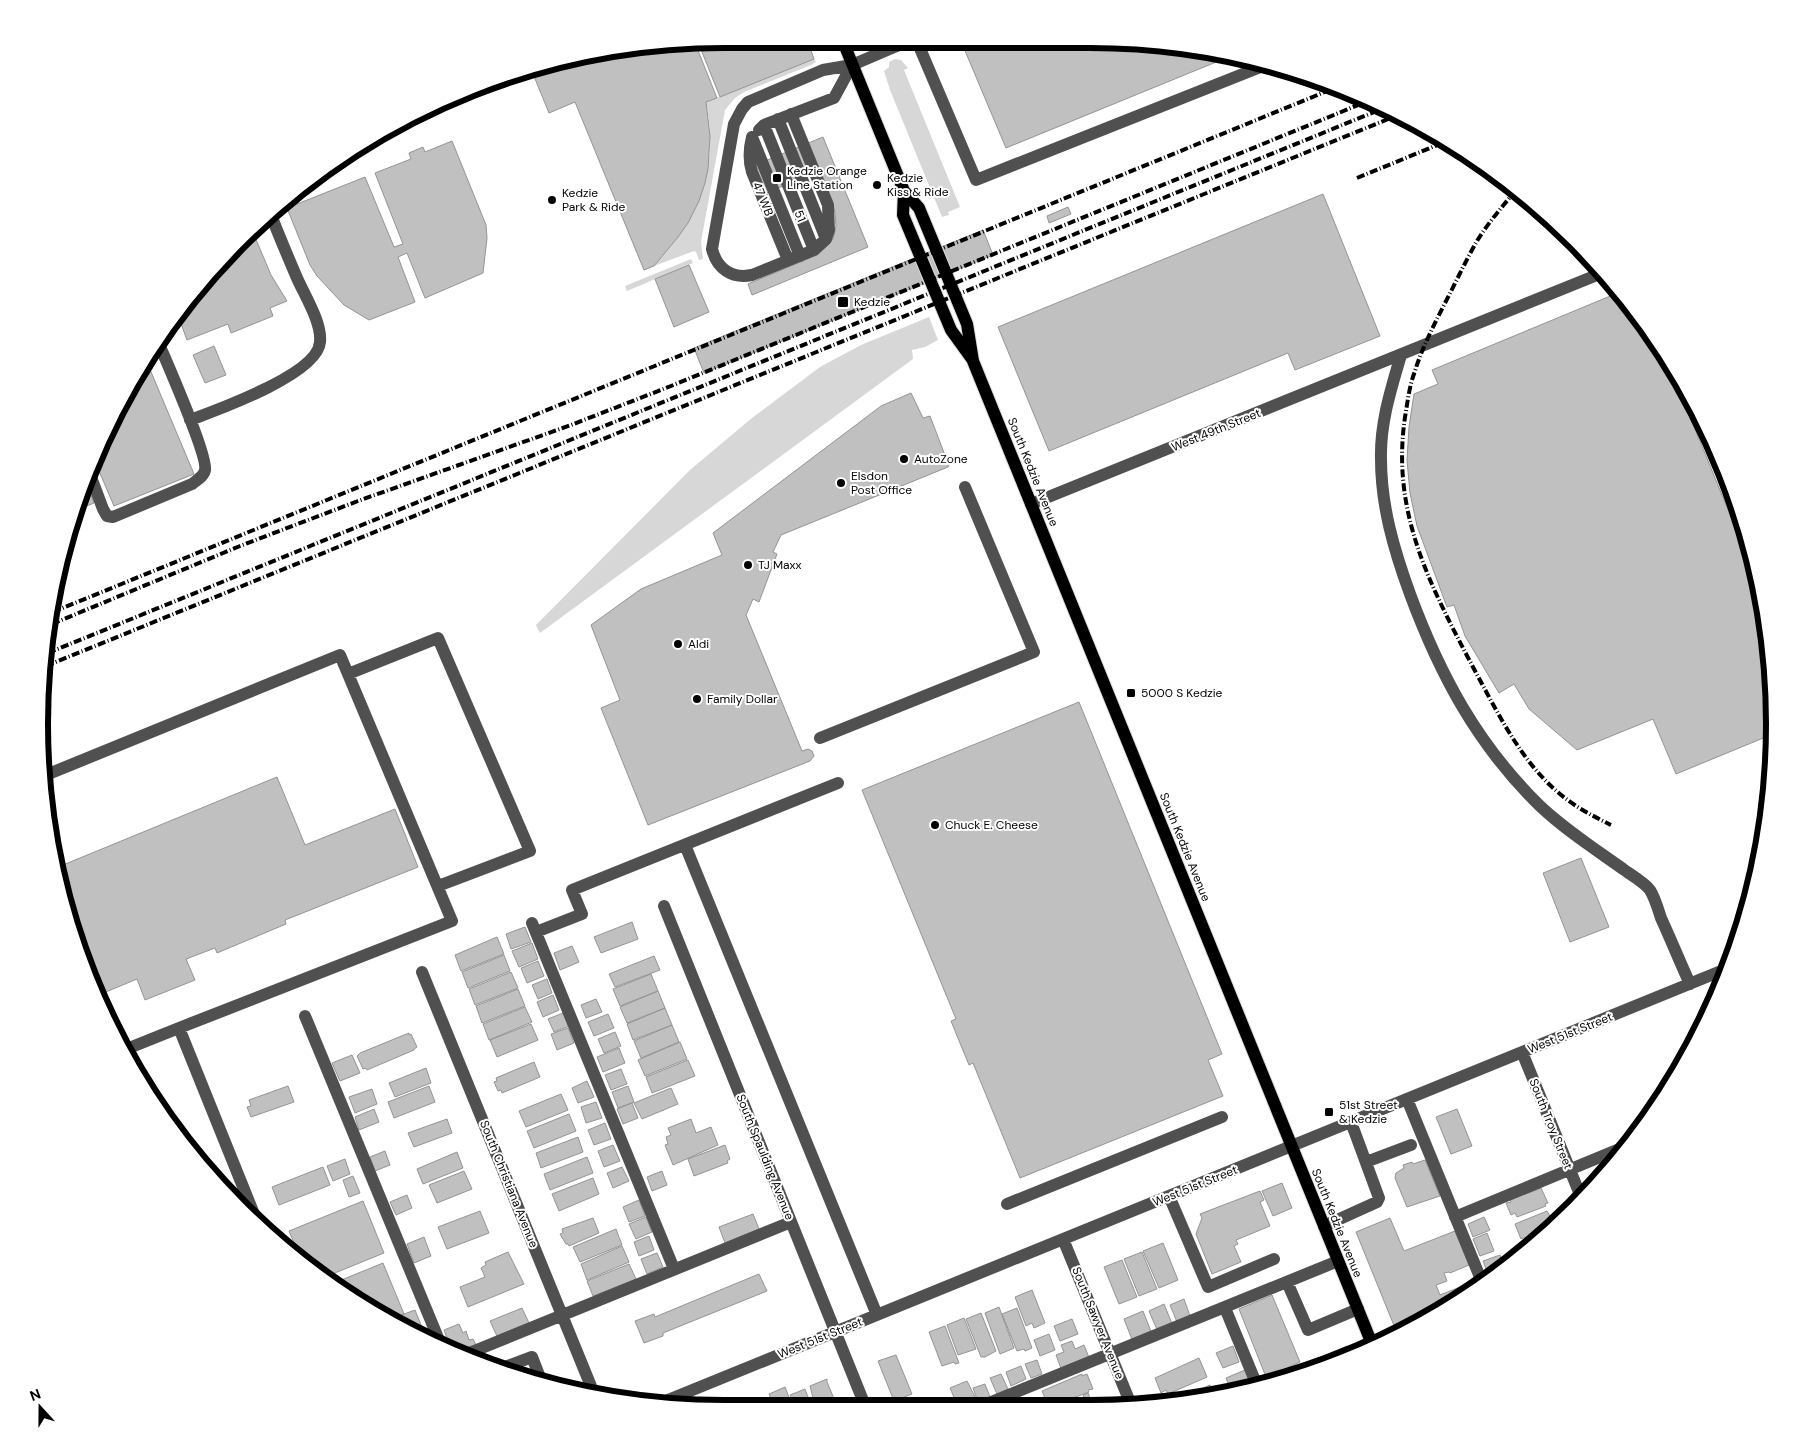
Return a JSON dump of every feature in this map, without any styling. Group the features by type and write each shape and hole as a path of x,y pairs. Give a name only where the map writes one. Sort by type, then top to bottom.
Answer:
{"main road":[{"name":"South Kedzie Avenue","path":"845,48 904,191 920,208 967,324 973,361 1370,1339"}],"street":[{"path":"791,114 828,206 829,230 826,239 814,250 752,275 736,275 718,264 714,256 713,241 734,124 742,109 748,102 823,70 852,65 893,48"},
{"path":"918,48 976,180 1256,69"},
{"path":"764,125 834,98 852,65"},
{"path":"778,119 826,239"},
{"name":"47 WB","path":"764,125 752,137 749,148 749,161 752,172 794,258"},
{"name":"51","path":"764,125 814,250"},
{"path":"190,420 248,397 293,375 312,359 318,350 320,343 316,321 272,220"},
{"name":"West 49th Street","path":"1031,504 1596,275"},
{"path":"93,481 103,509 107,516 113,517 183,489 201,477 205,470 204,460 190,420 161,348"},
{"path":"1401,355 1391,386 1383,425 1381,458 1383,495 1390,534 1405,580 1421,624 1439,664 1460,706 1481,737 1509,772 1540,805 1573,833 1649,889 1690,984"},
{"path":"820,738 1034,652 965,487"},
{"path":"348,674 438,638 530,851 438,886"},
{"path":"50,775 340,655 452,921 131,1047"},
{"path":"674,1269 534,928 582,914 572,890 838,783"},
{"path":"685,845 877,1315"},
{"name":"South Spaulding Avenue","path":"664,906 863,1400"},
{"name":"West 51st Street","path":"674,1398 1719,971"},
{"name":"South Christiana Avenue","path":"422,972 591,1387"},
{"path":"305,1016 437,1335"},
{"path":"179,1028 251,1208"},
{"name":"South Troy Street","path":"1522,1052 1579,1191"},
{"path":"1407,1099 1480,1276"},
{"path":"1007,1204 1222,1117"},
{"path":"1324,1226 1379,1198 1351,1122"},
{"path":"1366,1162 1411,1145"},
{"path":"1455,1217 1612,1153"},
{"path":"1169,1196 1208,1287 1274,1260"},
{"path":"473,1351 791,1222"},
{"name":"South Sawyer Avenue","path":"1063,1239 1128,1398"},
{"path":"1006,1400 1110,1354 1338,1261"},
{"path":"1287,1282 1308,1330 1358,1309"},
{"path":"1225,1308 1254,1379"},
{"path":"510,1365 532,1357 538,1373"}],"shaded area":[{"path":"814,59 816,62 811,65 744,92 735,98 725,110 701,242 703,259 699,260 694,251 654,266 688,222 702,191 707,175 710,136 706,102"},
{"path":"895,59 901,60 908,68 904,70 960,207 948,212 949,215 942,217 890,90 884,71 889,67 889,62"},
{"path":"691,259 693,263 627,291 625,286"},
{"path":"929,317 938,340 925,347 912,350 913,359 540,633 536,625 690,470 752,418 820,367 861,345"}],"building":[{"path":"716,48 717,50 724,48 810,48 814,59 720,97 701,49"},
{"path":"964,48 1135,49 1179,53 1221,60 1006,148"},
{"path":"697,49 717,98 706,102 710,136 708,169 699,201 688,223 654,266 644,270 575,102 549,113 534,75 592,60 635,53"},
{"path":"823,137 868,247 752,295 748,284 817,255 833,239 836,226 835,212 819,171 759,196 748,168"},
{"path":"452,141 486,225 487,238 483,273 425,298 407,253 398,257 415,302 369,320 344,305 317,276 310,265 287,208 365,177 394,247 403,244 375,173 411,159 409,153 423,147 425,152"},
{"path":"1323,194 1380,336 1295,370 1288,353 1049,451 998,327"},
{"path":"1068,207 1071,214 1049,223 1047,216"},
{"path":"983,230 993,255 704,373 694,348"},
{"path":"255,236 271,275 287,301 270,308 273,316 231,333 228,324 187,340 180,321 215,278"},
{"path":"689,265 709,312 674,327 655,279"},
{"path":"1613,295 1653,348 1682,396 1741,540 1754,592 1761,635 1765,679 1766,737 1676,774 1653,719 1577,750 1529,709 1514,684 1499,693 1465,636 1454,605 1447,607 1417,526 1410,493 1407,460 1414,394 1438,384 1432,370"},
{"path":"214,346 226,375 205,383 193,355"},
{"path":"149,367 194,474 114,506 98,468 102,459 105,458 103,455 117,425"},
{"path":"911,393 923,418 930,416 946,458 950,463 948,467 781,535 773,552 777,554 759,602 753,599 746,615 802,751 808,749 812,751 814,756 810,761 648,825 601,708 620,700 591,625 641,589 722,555 713,533 881,406"},
{"path":"89,490 94,503 83,508"},
{"path":"1079,702 1222,1054 1208,1060 1223,1096 1020,1178 973,1063 969,1065 951,1021 956,1019 862,790"},
{"path":"277,777 305,845 395,809 418,867 285,920 286,924 217,953 215,948 186,959 195,980 145,1000 137,979 104,993 83,941 63,865"},
{"path":"1581,858 1609,927 1570,942 1543,873"},
{"path":"632,922 638,939 601,953 594,937"},
{"path":"525,927 531,942 511,949 506,934"},
{"path":"497,937 504,954 461,971 455,955"},
{"path":"532,943 538,959 519,967 512,951"},
{"path":"572,946 579,962 560,970 554,953"},
{"path":"504,955 510,971 468,988 462,972"},
{"path":"654,956 660,970 615,987 609,974"},
{"path":"538,961 544,976 527,983 521,968"},
{"path":"511,972 518,988 475,1005 469,989"},
{"path":"651,974 658,991 620,1006 613,989"},
{"path":"547,979 552,993 538,999 532,985"},
{"path":"518,989 525,1006 482,1023 476,1006"},
{"path":"658,991 665,1008 627,1023 620,1007"},
{"path":"553,995 559,1010 543,1017 537,1002"},
{"path":"596,999 602,1012 586,1018 581,1005"},
{"path":"525,1007 532,1022 489,1040 483,1024"},
{"path":"665,1008 672,1025 633,1040 627,1024"},
{"path":"563,1013 569,1026 554,1032 548,1019"},
{"path":"608,1014 614,1028 594,1036 588,1022"},
{"path":"531,1024 538,1040 497,1057 490,1040"},
{"path":"672,1025 679,1042 641,1058 634,1041"},
{"path":"568,1028 574,1043 557,1050 551,1034"},
{"path":"615,1032 621,1046 604,1053 598,1039"},
{"path":"409,1033 417,1047 414,1050 367,1070 366,1068 363,1069 357,1056 360,1053"},
{"path":"680,1042 687,1059 645,1076 638,1060"},
{"path":"619,1048 625,1063 603,1072 597,1057"},
{"path":"352,1055 360,1073 340,1081 332,1063"},
{"path":"688,1060 695,1076 652,1093 646,1077"},
{"path":"534,1062 540,1077 502,1093 501,1090 498,1091 494,1082 497,1081 496,1078"},
{"path":"426,1068 431,1083 395,1097 389,1083"},
{"path":"621,1069 627,1084 611,1090 605,1075"},
{"path":"587,1081 594,1097 578,1103 572,1088"},
{"path":"288,1086 294,1102 251,1117 247,1107 251,1106 249,1100"},
{"path":"429,1086 435,1102 394,1118 388,1102"},
{"path":"628,1086 634,1102 618,1108 612,1092"},
{"path":"671,1088 678,1104 642,1119 634,1103"},
{"path":"372,1089 377,1104 355,1113 349,1097"},
{"path":"561,1094 568,1110 526,1127 519,1111"},
{"path":"596,1102 602,1118 586,1123 581,1107"},
{"path":"632,1103 638,1118 623,1124 617,1109"},
{"path":"374,1109 379,1122 359,1130 355,1117"},
{"path":"1457,1109 1472,1146 1451,1154 1436,1117"},
{"path":"569,1114 576,1131 534,1148 527,1131"},
{"path":"447,1119 452,1133 414,1147 408,1133"},
{"path":"691,1119 696,1133 711,1127 718,1145 673,1165 665,1145 668,1144 666,1137 671,1135 668,1128"},
{"path":"605,1123 611,1139 594,1145 588,1130"},
{"path":"578,1137 583,1152 541,1168 536,1153"},
{"path":"613,1145 620,1161 604,1167 598,1151"},
{"path":"725,1145 730,1159 727,1161 728,1163 694,1176 688,1159"},
{"path":"385,1151 390,1165 375,1171 370,1157"},
{"path":"457,1152 463,1168 423,1184 417,1169"},
{"path":"587,1157 593,1173 550,1190 544,1174"},
{"path":"345,1159 350,1174 333,1181 327,1166"},
{"path":"1425,1160 1440,1196 1407,1207 1395,1178 1396,1173 1404,1168 1403,1165"},
{"path":"323,1167 330,1185 279,1205 272,1187"},
{"path":"622,1167 629,1181 613,1188 607,1173"},
{"path":"464,1171 472,1189 437,1203 429,1185"},
{"path":"662,1171 667,1185 652,1191 647,1177"},
{"path":"353,1176 360,1193 349,1197 343,1180"},
{"path":"593,1178 599,1194 559,1211 552,1194"},
{"path":"1282,1183 1292,1208 1273,1216 1262,1191"},
{"path":"1541,1188 1548,1203 1545,1204 1546,1206 1517,1217 1515,1213 1511,1215 1506,1203"},
{"path":"1260,1191 1264,1200 1260,1202 1270,1226 1236,1240 1238,1244 1234,1246 1241,1262 1212,1274 1196,1234 1202,1218 1200,1214"},
{"path":"407,1195 412,1208 396,1215 390,1202"},
{"path":"639,1200 645,1216 629,1222 623,1207"},
{"path":"363,1201 384,1253 332,1274 295,1246 289,1231"},
{"path":"480,1211 489,1233 447,1249 438,1227"},
{"path":"1547,1211 1550,1216 1555,1215 1533,1234 1521,1239 1515,1224"},
{"path":"753,1214 759,1229 725,1243 719,1227"},
{"path":"646,1217 652,1232 636,1239 629,1224"},
{"path":"1484,1217 1490,1230 1473,1237 1468,1224"},
{"path":"593,1218 599,1233 569,1246 566,1244 560,1234 563,1233 562,1229"},
{"path":"1390,1218 1404,1251 1455,1231 1469,1265 1450,1273 1444,1273 1447,1281 1436,1285 1440,1295 1470,1283 1395,1327 1356,1232"},
{"path":"616,1229 622,1245 580,1262 573,1247"},
{"path":"1487,1233 1494,1251 1480,1256 1473,1239"},
{"path":"649,1236 654,1250 639,1256 634,1242"},
{"path":"424,1237 431,1256 414,1263 407,1244"},
{"path":"1163,1243 1178,1280 1159,1288 1143,1251"},
{"path":"622,1246 629,1262 587,1280 581,1264"},
{"path":"508,1252 524,1284 468,1307 460,1287 485,1277 481,1268 486,1265 485,1262"},
{"path":"1142,1252 1157,1289 1139,1296 1124,1259"},
{"path":"657,1253 663,1267 647,1274 641,1259"},
{"path":"1500,1255 1502,1260 1487,1271 1483,1261"},
{"path":"1122,1260 1137,1297 1119,1304 1104,1267"},
{"path":"383,1263 404,1314 399,1316 385,1309 340,1280"},
{"path":"629,1264 636,1279 593,1296 587,1281"},
{"path":"759,1274 767,1291 663,1333 663,1336 644,1343 635,1321 654,1314 655,1317"},
{"path":"1032,1290 1045,1323 1034,1328 1032,1323 1026,1326 1015,1297"},
{"path":"1272,1295 1300,1362 1266,1376 1239,1309"},
{"path":"1184,1299 1190,1316 1177,1322 1170,1305"},
{"path":"1164,1304 1173,1326 1158,1332 1149,1311"},
{"path":"999,1307 1014,1348 1000,1354 985,1313"},
{"path":"522,1308 529,1323 497,1336 490,1321"},
{"path":"1017,1308 1032,1348 1025,1351 1024,1349 1017,1351 1002,1314"},
{"path":"415,1310 422,1329 398,1316"},
{"path":"1143,1311 1152,1334 1133,1342 1124,1319"},
{"path":"981,1313 996,1351 985,1357 981,1357 966,1319"},
{"path":"964,1318 976,1349 958,1355 947,1325"},
{"path":"1072,1319 1078,1334 1060,1341 1054,1326"},
{"path":"459,1324 463,1333 466,1331 469,1340 473,1339 476,1345 467,1349 448,1340 444,1330"},
{"path":"945,1326 959,1363 955,1364 954,1362 942,1366 929,1332"},
{"path":"1049,1334 1055,1350 1040,1356 1034,1340"},
{"path":"1072,1341 1075,1349 1084,1345 1090,1360 1062,1371 1056,1355 1064,1352 1061,1345"},
{"path":"1233,1346 1239,1362 1223,1368 1216,1353"},
{"path":"1347,1346 1348,1349 1329,1356 1330,1353"},
{"path":"896,1355 912,1394 894,1400 878,1361"},
{"path":"1199,1358 1207,1377 1168,1394 1166,1390 1161,1393 1155,1378"},
{"path":"1037,1360 1042,1374 1031,1378 1025,1364"},
{"path":"1021,1366 1026,1379 1011,1386 1006,1372"},
{"path":"1245,1370 1249,1380 1229,1385 1226,1378"},
{"path":"1001,1374 1008,1389 997,1394 990,1378"},
{"path":"1082,1374 1082,1376 1087,1374 1093,1389 1068,1400 1046,1400 1042,1391"},
{"path":"827,1379 835,1400 815,1400 810,1386"},
{"path":"967,1381 976,1400 955,1400 950,1388"},
{"path":"985,1384 990,1397 977,1400 973,1388"},
{"path":"1210,1385 1212,1389 1195,1391"},
{"path":"785,1387 790,1400 772,1400 769,1394"},
{"path":"805,1389 809,1400 792,1400 790,1395"},
{"path":"1088,1393 1091,1400 1076,1400 1084,1397 1083,1395"}],"railway":[{"path":"57,610 1328,91"},
{"path":"55,623 240,546 358,501 571,425 671,386 1360,104"},
{"path":"51,652 1376,111"},
{"path":"50,664 1391,118"},
{"path":"1357,178 1439,144"},
{"path":"1512,195 1490,221 1464,265 1428,338 1412,381 1402,447 1403,481 1408,514 1417,546 1442,607 1513,739 1550,785 1576,806 1611,825"}],"place":[{"name":"Kedzie Orange Line Station","path":"777,178"},
{"name":"Kedzie Kiss & Ride","path":"877,185"},
{"name":"Kedzie Park & Ride","path":"552,200"},
{"name":"Kedzie","path":"843,302"},
{"name":"AutoZone","path":"904,459"},
{"name":"Elsdon Post Office","path":"841,483"},
{"name":"TJ Maxx","path":"748,565"},
{"name":"Aldi","path":"678,644"},
{"name":"5000 S Kedzie","path":"1131,693"},
{"name":"Family Dollar","path":"697,699"},
{"name":"Chuck E. Cheese","path":"935,825"},
{"name":"51st Street & Kedzie","path":"1329,1112"}]}
